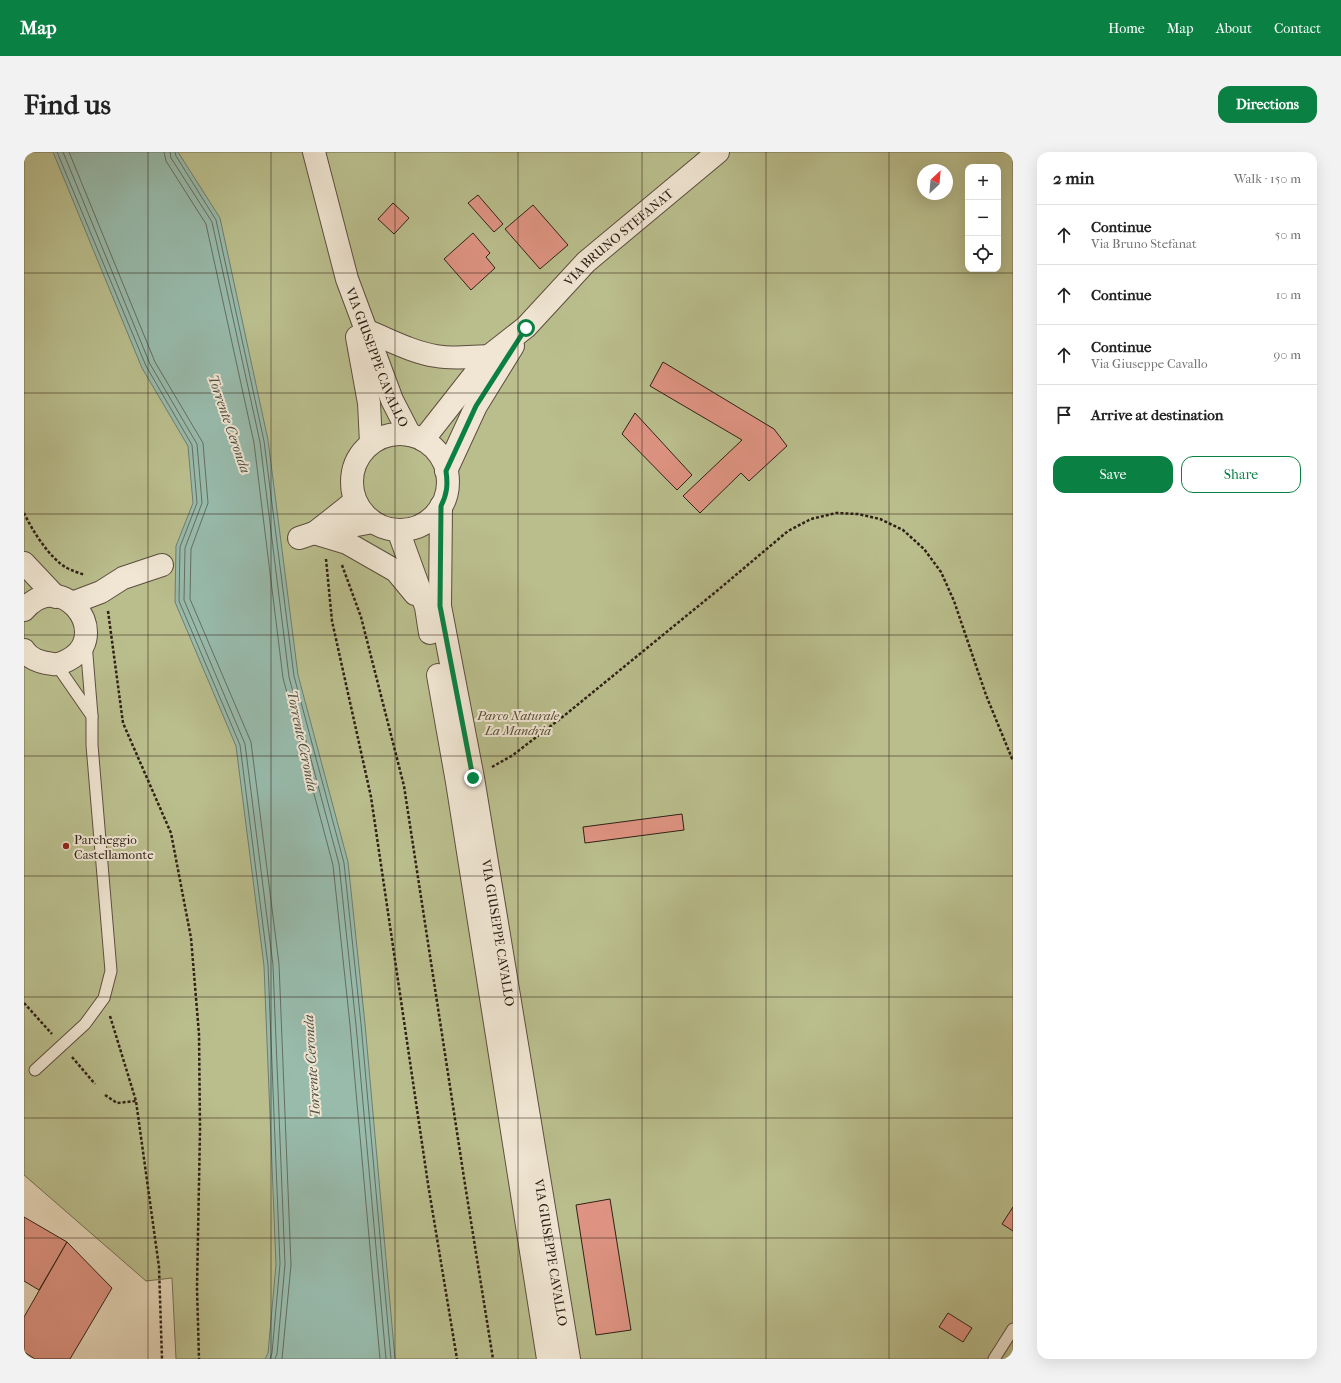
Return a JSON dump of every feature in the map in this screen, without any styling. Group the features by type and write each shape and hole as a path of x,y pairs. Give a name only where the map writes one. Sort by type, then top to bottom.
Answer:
{"street":[{"name":"VIA GIUSEPPE CAVALLO","path":"314,152 347,279 369,403 371,444"},
{"name":"VIA BRUNO STEFANAT","path":"446,471 476,406 526,328 586,262 718,152"},
{"name":"VIA GIUSEPPE CAVALLO","path":"347,279 392,400 417,438"},
{"name":"VIA BRUNO STEFANAT","path":"417,438 489,356 526,328"},
{"path":"365,330 410,349 435,356 460,358 489,356"},
{"path":"396,434 417,438 434,448 442,459 448,483 446,495 441,506 433,517 422,524 410,529 398,530 385,528 373,522 363,513 356,501 352,485 353,469 360,455 371,444 383,437 396,434"},
{"path":"307,535 356,501"},
{"name":"VIA GIUSEPPE CAVALLO","path":"441,506 440,606 473,778 569,1359"},
{"path":"307,535 373,522"},
{"name":"VIA GIUSEPPE CAVALLO","path":"398,530 426,607 456,782 548,1359"},
{"path":"307,535 347,543 396,571 426,607"},
{"path":"24,563 74,614 82,646 76,655 67,661 56,664 40,662 24,652"},
{"path":"74,614 101,592 123,578 162,565"},
{"path":"24,610 29,604 37,599 46,597 74,614"}],"lane":[{"path":"35,1070 85,1024 104,998 111,971 92,745 92,716 74,614"},
{"path":"56,664 92,716"},
{"path":"994,1359 1013,1329"}],"path":[{"path":"24,513 28,523 46,549 66,567 92,578 101,592 109,616 123,723 171,833 191,938 199,1034 200,1130 197,1288 199,1359"},
{"path":"473,778 513,755 565,715 788,531 811,519 836,513 858,514 880,519 903,530 924,549 941,572 954,601 986,695 1013,761"},
{"path":"307,535 324,548 332,621 371,797 428,1184 457,1359"},
{"path":"341,561 361,617 404,786 461,1163 493,1359"},
{"path":"104,998 136,1101 159,1267 162,1359"},
{"path":"105,1095 117,1103 136,1101"}],"green space":[{"name":"Parco Naturale La Mandria","path":"24,152 1013,152 1013,1359 176,1359 172,1278 146,1281 24,1175"}],"water":[{"name":"Torrente Ceronda","path":"53,152 178,152 220,218 268,440 298,675 348,862 365,1024 395,1359 265,1359 268,1353 276,1265 264,966 236,746 175,602 176,546 193,503 188,446 142,368"}],"building":[{"path":"478,195 503,224 494,232 468,203"},
{"path":"393,203 409,218 394,234 378,219"},
{"path":"533,205 568,245 540,269 505,229"},
{"path":"473,233 490,253 486,257 495,268 471,290 444,259"},
{"path":"663,362 774,429 787,446 749,481 741,473 700,513 683,496 742,440 650,386"},
{"path":"635,413 692,475 677,490 622,434"},
{"path":"682,814 684,830 585,843 583,827"},
{"path":"610,1199 631,1330 596,1335 576,1205"},
{"path":"1013,1207 1013,1231 1002,1224"},
{"path":"24,1217 67,1242 39,1290 24,1281"},
{"path":"67,1242 112,1288 70,1359 35,1359 24,1352 24,1317"},
{"path":"948,1313 972,1328 963,1342 939,1327"}],"place":[{"name":"Parcheggio Castellamonte","path":"66,846"}],"route":[{"path":"473,778 440,606 441,506 446,495 448,483 446,471 476,406 502,363 526,328"}]}
